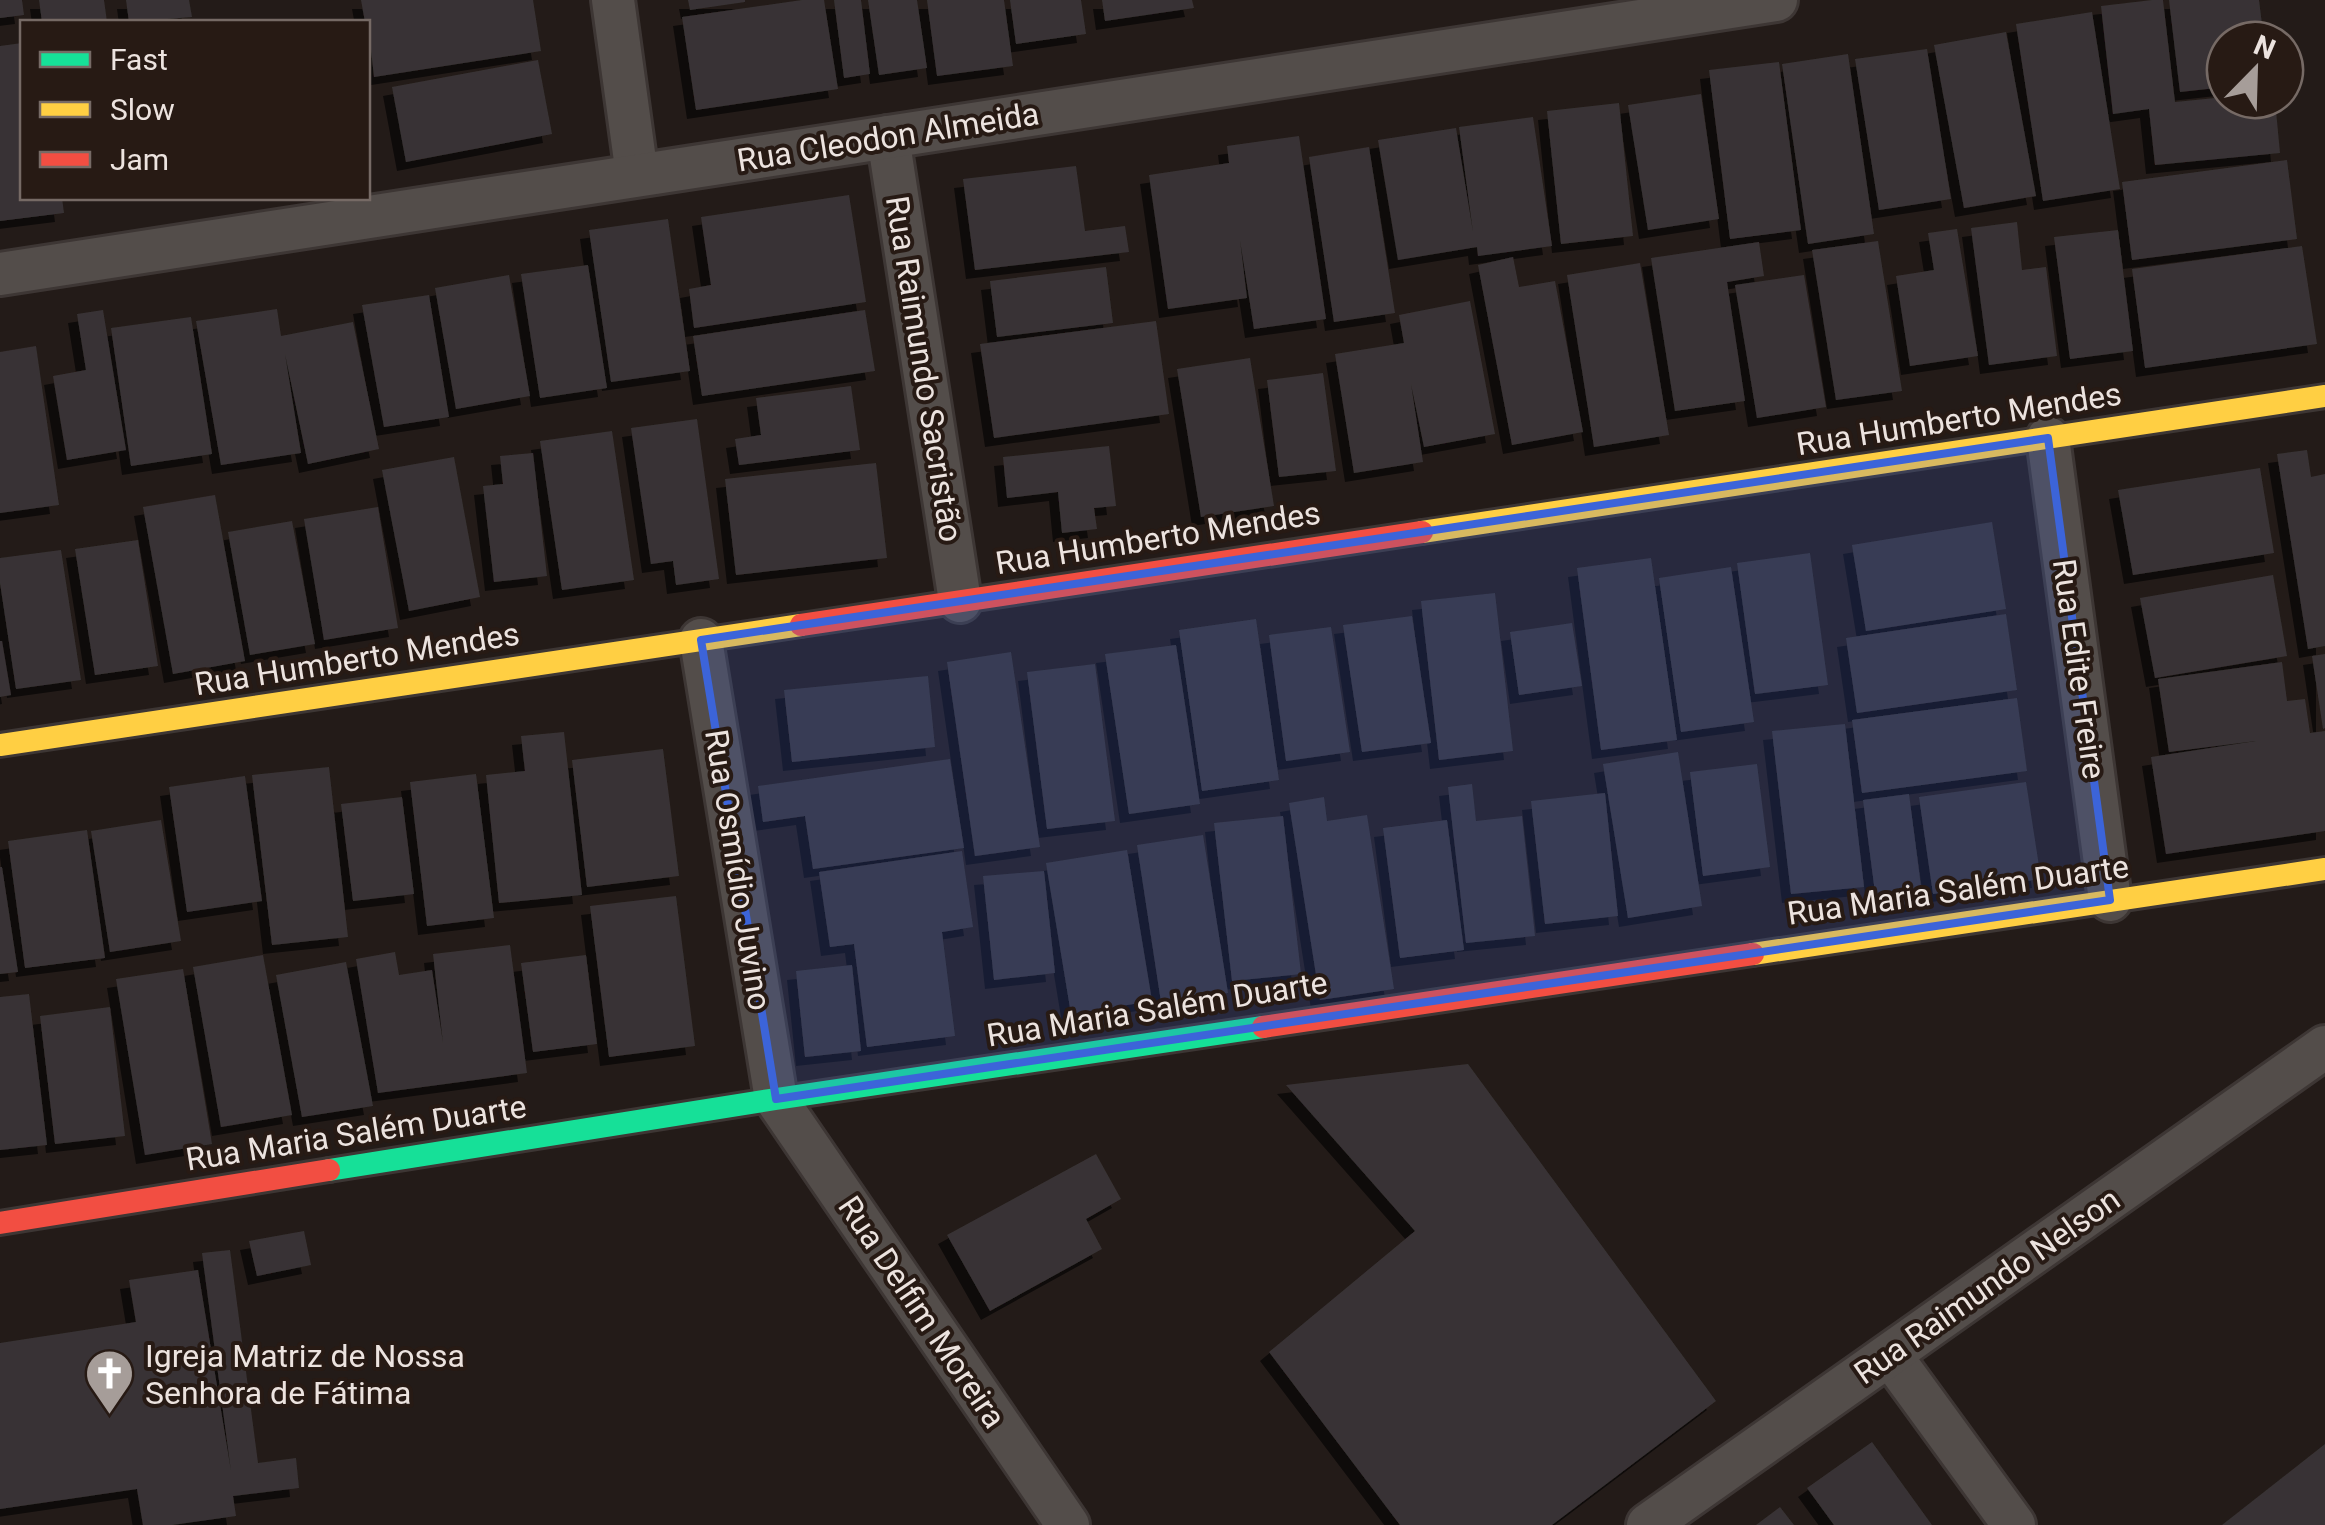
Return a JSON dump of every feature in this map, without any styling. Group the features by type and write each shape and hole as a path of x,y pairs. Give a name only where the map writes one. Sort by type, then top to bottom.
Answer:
{"street":[{"path":"613,0 637,175"},
{"name":"Rua Cleodon Almeida","path":"0,274 1776,0"},
{"name":"Rua Raimundo Sacristão","path":"888,137 960,601"},
{"name":"Rua Humberto Mendes","path":"0,745 2325,396"},
{"name":"Rua Edite Freire","path":"2048,438 2110,900"},
{"name":"Rua Osmídio Juvino","path":"701,640 776,1099"},
{"name":"Rua Maria Salém Duarte","path":"0,1223 776,1099 2325,869"},
{"name":"Rua Raimundo Nelson","path":"1648,1525 2325,1047"},
{"name":"Rua Delfim Moreira","path":"776,1099 1068,1525"},
{"path":"1890,1355 2014,1525"}],"highlighted area":[{"path":"2048,438 2110,900 776,1099 701,640"}],"building":[{"path":"0,0 22,0 24,15 0,18"},
{"path":"39,0 104,0 107,20 42,20"},
{"path":"126,0 189,0 192,17 129,20"},
{"path":"361,0 533,0 541,51 374,77 370,20 365,20"},
{"path":"688,0 745,0 745,2 690,10"},
{"path":"824,0 838,89 696,110 682,17"},
{"path":"834,0 861,0 870,74 844,78"},
{"path":"868,0 917,0 927,68 879,75"},
{"path":"927,0 1004,0 1013,66 937,76"},
{"path":"1010,0 1081,0 1086,34 1016,44"},
{"path":"1102,0 1192,0 1194,8 1105,21"},
{"path":"2163,0 2175,102 2205,99 2205,120 2277,120 2280,153 2155,165 2149,109 2113,114 2101,6"},
{"path":"2169,0 2259,0 2262,20 2205,20 2205,89 2180,92"},
{"path":"2092,12 2120,189 2043,201 2016,24"},
{"path":"2006,32 2036,196 1964,208 1934,45"},
{"path":"20,43 20,200 62,200 64,213 0,221 0,46"},
{"path":"1927,49 1951,199 1879,210 1855,59"},
{"path":"1848,54 1874,234 1808,244 1782,64"},
{"path":"538,60 552,134 406,162 392,87"},
{"path":"1779,62 1801,230 1730,239 1709,70"},
{"path":"1701,94 1719,219 1648,230 1628,105"},
{"path":"1619,103 1633,236 1561,244 1547,111"},
{"path":"1533,117 1552,246 1478,256 1477,247 1398,260 1378,140 1456,128 1473,232 1459,127"},
{"path":"1299,136 1326,319 1254,329 1240,240 1247,298 1168,309 1149,175 1229,163 1227,146"},
{"path":"1369,147 1395,313 1334,322 1309,157"},
{"path":"2287,160 2297,239 2132,260 2122,182"},
{"path":"1076,166 1085,231 1125,226 1129,252 975,270 963,179"},
{"path":"849,195 866,302 694,328 689,289 711,285 701,217"},
{"path":"668,219 690,371 611,382 589,230"},
{"path":"2017,222 2022,270 2046,267 2057,356 1989,365 1971,228"},
{"path":"1957,229 1978,356 1910,366 1896,276 1934,270 1928,233"},
{"path":"2118,230 2133,351 2070,359 2054,237"},
{"path":"1878,241 1902,391 1836,400 1812,250"},
{"path":"1759,242 1764,276 1727,282 1745,401 1675,411 1651,258"},
{"path":"2302,246 2317,344 2145,368 2132,269"},
{"path":"1513,257 1519,287 1555,281 1583,432 1512,445 1478,265"},
{"path":"1640,263 1669,435 1594,447 1567,275"},
{"path":"588,265 607,388 540,398 521,274"},
{"path":"1106,267 1113,323 997,337 990,281"},
{"path":"509,275 530,396 456,409 435,288"},
{"path":"1804,275 1826,407 1757,418 1735,285"},
{"path":"429,295 449,417 384,427 362,305"},
{"path":"1470,301 1495,434 1424,447 1411,384 1423,462 1354,473 1335,354 1404,343 1399,315"},
{"path":"277,309 281,336 353,322 379,449 308,464 285,354 301,453 221,465 196,321"},
{"path":"103,310 126,450 67,460 53,376 86,370 77,314"},
{"path":"865,310 875,371 702,396 693,336"},
{"path":"191,317 212,454 131,466 111,328"},
{"path":"1156,321 1169,414 994,438 980,344"},
{"path":"36,346 59,505 0,513 0,352"},
{"path":"1250,358 1274,506 1201,517 1177,369"},
{"path":"1323,373 1336,471 1279,477 1267,380"},
{"path":"851,386 860,450 739,465 735,439 761,435 756,398"},
{"path":"697,419 719,579 676,585 673,561 651,564 631,428"},
{"path":"612,431 634,580 562,590 540,441"},
{"path":"1109,446 1116,506 1094,508 1097,529 1062,533 1058,492 1007,498 1003,457"},
{"path":"2307,450 2311,477 2325,474 2325,646 2308,649 2277,454"},
{"path":"533,453 547,576 494,582 483,486 503,484 500,456"},
{"path":"454,457 480,597 409,611 382,470"},
{"path":"876,463 887,558 736,575 725,479"},
{"path":"2260,468 2274,553 2133,575 2118,490"},
{"path":"215,495 245,661 173,674 143,507"},
{"path":"378,507 398,628 324,640 304,519"},
{"path":"292,521 315,644 250,655 228,532"},
{"path":"1992,522 2006,609 1866,631 1852,545"},
{"path":"138,540 158,666 95,675 75,549"},
{"path":"61,550 81,680 16,689 0,583 0,558"},
{"path":"1810,553 1828,685 1755,694 1737,563"},
{"path":"1651,558 1677,740 1601,750 1577,568"},
{"path":"1731,567 1754,722 1681,732 1659,578"},
{"path":"2273,575 2287,656 2155,678 2140,598"},
{"path":"1495,593 1513,751 1439,760 1421,601"},
{"path":"2006,614 2017,690 1857,713 1846,638"},
{"path":"1412,616 1431,743 1362,752 1343,625"},
{"path":"1256,619 1279,780 1202,791 1179,630"},
{"path":"1572,623 1582,686 1519,695 1510,632"},
{"path":"1331,627 1350,752 1286,761 1269,635"},
{"path":"0,641 11,695 0,697"},
{"path":"1176,645 1200,804 1129,814 1105,654"},
{"path":"1011,652 1040,847 975,856 947,662"},
{"path":"2325,654 2325,728 2323,729 2312,656"},
{"path":"2282,662 2287,701 2305,699 2310,733 2325,731 2325,831 2166,854 2151,757 2256,741 2169,752 2158,679"},
{"path":"1095,664 1115,821 1047,829 1027,672"},
{"path":"928,676 935,747 792,762 784,690"},
{"path":"2017,698 2027,771 1862,793 1852,720"},
{"path":"1845,724 1864,887 1791,894 1772,731"},
{"path":"564,732 582,895 499,903 486,775 525,771 521,736"},
{"path":"663,749 679,876 587,887 572,760"},
{"path":"1678,752 1702,906 1628,918 1603,764"},
{"path":"950,759 964,848 813,869 805,816 763,822 758,786"},
{"path":"1757,764 1770,867 1703,876 1690,772"},
{"path":"329,767 348,937 272,945 252,775"},
{"path":"476,774 494,918 427,926 410,782"},
{"path":"245,776 262,901 187,912 169,787"},
{"path":"2026,782 2041,879 1933,894 1919,797"},
{"path":"1472,784 1476,821 1522,816 1535,936 1466,943 1448,787"},
{"path":"1605,793 1618,916 1545,924 1531,801"},
{"path":"1909,794 1923,902 1877,908 1863,800"},
{"path":"402,797 414,894 353,901 341,804"},
{"path":"1324,797 1327,821 1367,815 1394,989 1320,1000 1289,803"},
{"path":"1283,816 1301,974 1232,981 1214,823"},
{"path":"161,820 181,941 110,952 91,831"},
{"path":"1447,820 1464,950 1400,958 1383,828"},
{"path":"87,830 105,958 25,968 8,841"},
{"path":"1203,835 1228,993 1161,1002 1137,845"},
{"path":"1127,850 1152,1001 1071,1014 1046,863"},
{"path":"962,851 973,927 942,932 955,1036 867,1047 854,944 830,947 819,872"},
{"path":"0,867 18,972 0,974"},
{"path":"1044,871 1055,973 994,980 983,876"},
{"path":"676,896 695,1046 609,1057 590,906"},
{"path":"510,945 527,1073 378,1093 356,959 395,952 399,975 432,970 443,1043 433,954"},
{"path":"263,955 292,1115 221,1127 193,967"},
{"path":"586,955 597,1044 533,1052 521,963"},
{"path":"346,962 373,1106 302,1117 276,975"},
{"path":"852,965 861,1051 805,1057 796,971"},
{"path":"183,969 212,1144 145,1155 116,979"},
{"path":"29,994 47,1145 0,1150 0,997"},
{"path":"110,1007 125,1136 55,1144 40,1016"},
{"path":"1468,1064 1716,1401 1552,1525 1400,1525 1269,1352 1415,1231 1286,1085"},
{"path":"1096,1154 1121,1199 1086,1219 1102,1249 990,1311 947,1235"},
{"path":"304,1231 311,1265 257,1276 249,1241"},
{"name":"Igreja Matriz de Nossa Senhora de Fátima","path":"230,1250 258,1463 296,1458 299,1488 233,1496 236,1516 172,1525 143,1525 137,1489 0,1509 0,1343 136,1322 129,1280 198,1270 231,1471 202,1253"},
{"path":"1872,1442 1932,1525 1834,1525 1807,1488"},
{"path":"2325,1444 2325,1525 2222,1525"},
{"path":"1780,1507 1794,1525 1756,1525"}],"traffic: fast":[{"path":"329,1170 1263,1027"}],"traffic: slow":[{"path":"1422,532 2325,396"},
{"path":"0,745 801,625"},
{"path":"1753,954 2325,869"}],"traffic: jam":[{"path":"801,625 1422,532"},
{"path":"1263,1027 1753,954"},
{"path":"0,1223 329,1170"}],"place":[{"name":"Igreja Matriz de Nossa Senhora de Fátima","path":"110,1416"}]}
